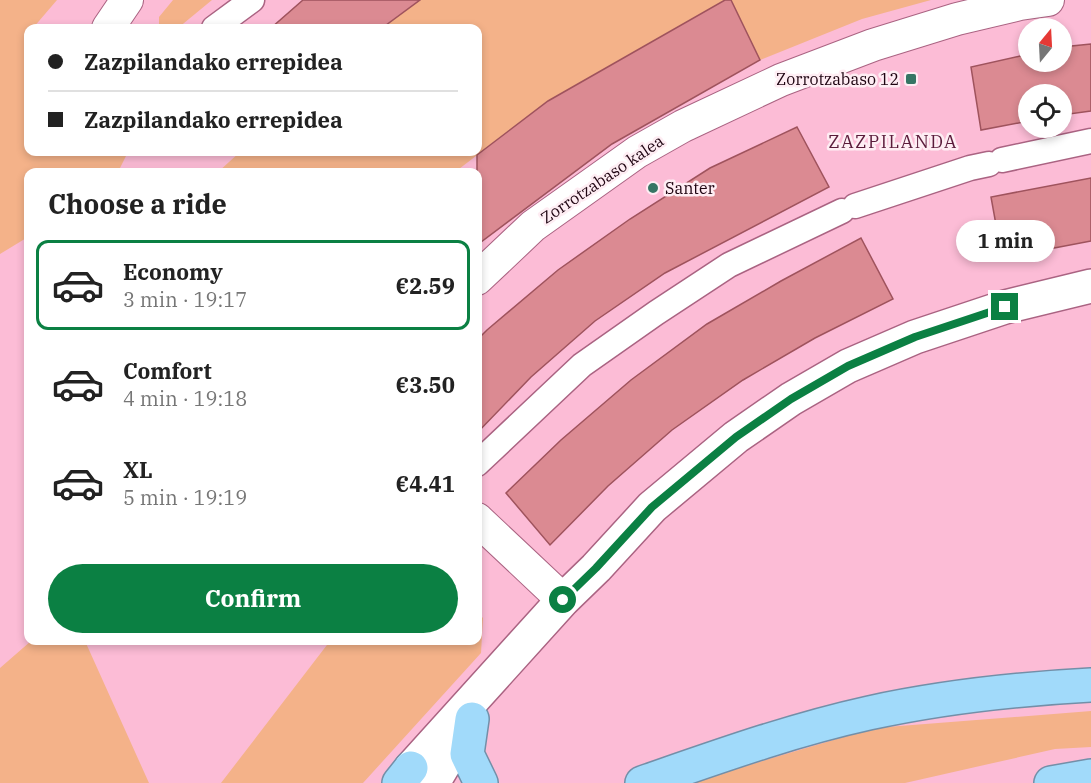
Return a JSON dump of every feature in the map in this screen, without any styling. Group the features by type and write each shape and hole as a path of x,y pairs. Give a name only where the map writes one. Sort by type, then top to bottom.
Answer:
{"highway":[{"path":"642,783 747,747 868,713 978,694 1091,685"},
{"path":"476,705 467,754 481,783"},
{"path":"1051,783 1091,776"}],"street":[{"path":"111,24 128,0"},
{"path":"219,24 252,0"},
{"name":"Zorrotzabaso kalea","path":"482,274 533,226 637,152 683,126 781,80 873,45 957,19 1048,0"},
{"path":"482,459 582,365 729,265 848,208 970,168 1091,141"},
{"path":"412,779 563,600 652,507 736,437 791,399 848,366 915,337 1005,307 1091,286"},
{"path":"482,524 563,600"}],"shaded area":[{"path":"0,0 57,0 36,24 24,24 24,156 126,156 120,168 24,168 24,239 0,254"},
{"path":"173,0 212,0 183,24 159,24 159,17"},
{"path":"420,0 725,0 548,101 482,151 482,24 387,24"},
{"path":"731,0 931,0 862,19 760,60"},
{"path":"236,156 476,156 460,168 222,168"},
{"path":"26,645 87,645 149,783 0,783 0,668"},
{"path":"327,645 481,645 481,653 363,783 221,783"},
{"path":"1091,711 1091,747 1055,749 905,783 688,783 874,728"}],"building":[{"path":"303,0 420,0 387,24 276,24"},
{"path":"725,0 731,0 760,60 612,144 482,241 482,168 477,168 477,156 482,156 482,151 548,101"},
{"path":"1091,44 1091,111 1072,114 1072,84 1018,84 1018,123 981,130 971,67 1018,56 1018,72 1072,72 1072,46"},
{"path":"797,127 829,187 665,273 595,321 531,377 482,428 482,335 558,270 630,219 710,168"},
{"path":"1091,178 1091,241 1002,258 991,197"},
{"path":"861,238 893,299 815,338 743,380 672,430 608,486 550,545 506,493 561,440 631,380 707,324"}],"place":[{"name":"Zorrotzabaso 12","path":"911,79"},
{"name":"Santer","path":"653,188"}],"district":[{"name":"ZAZPILANDA","path":"893,141"}],"route":[{"path":"563,600 652,507 736,437 791,399 848,366 915,337 1005,307"}]}
